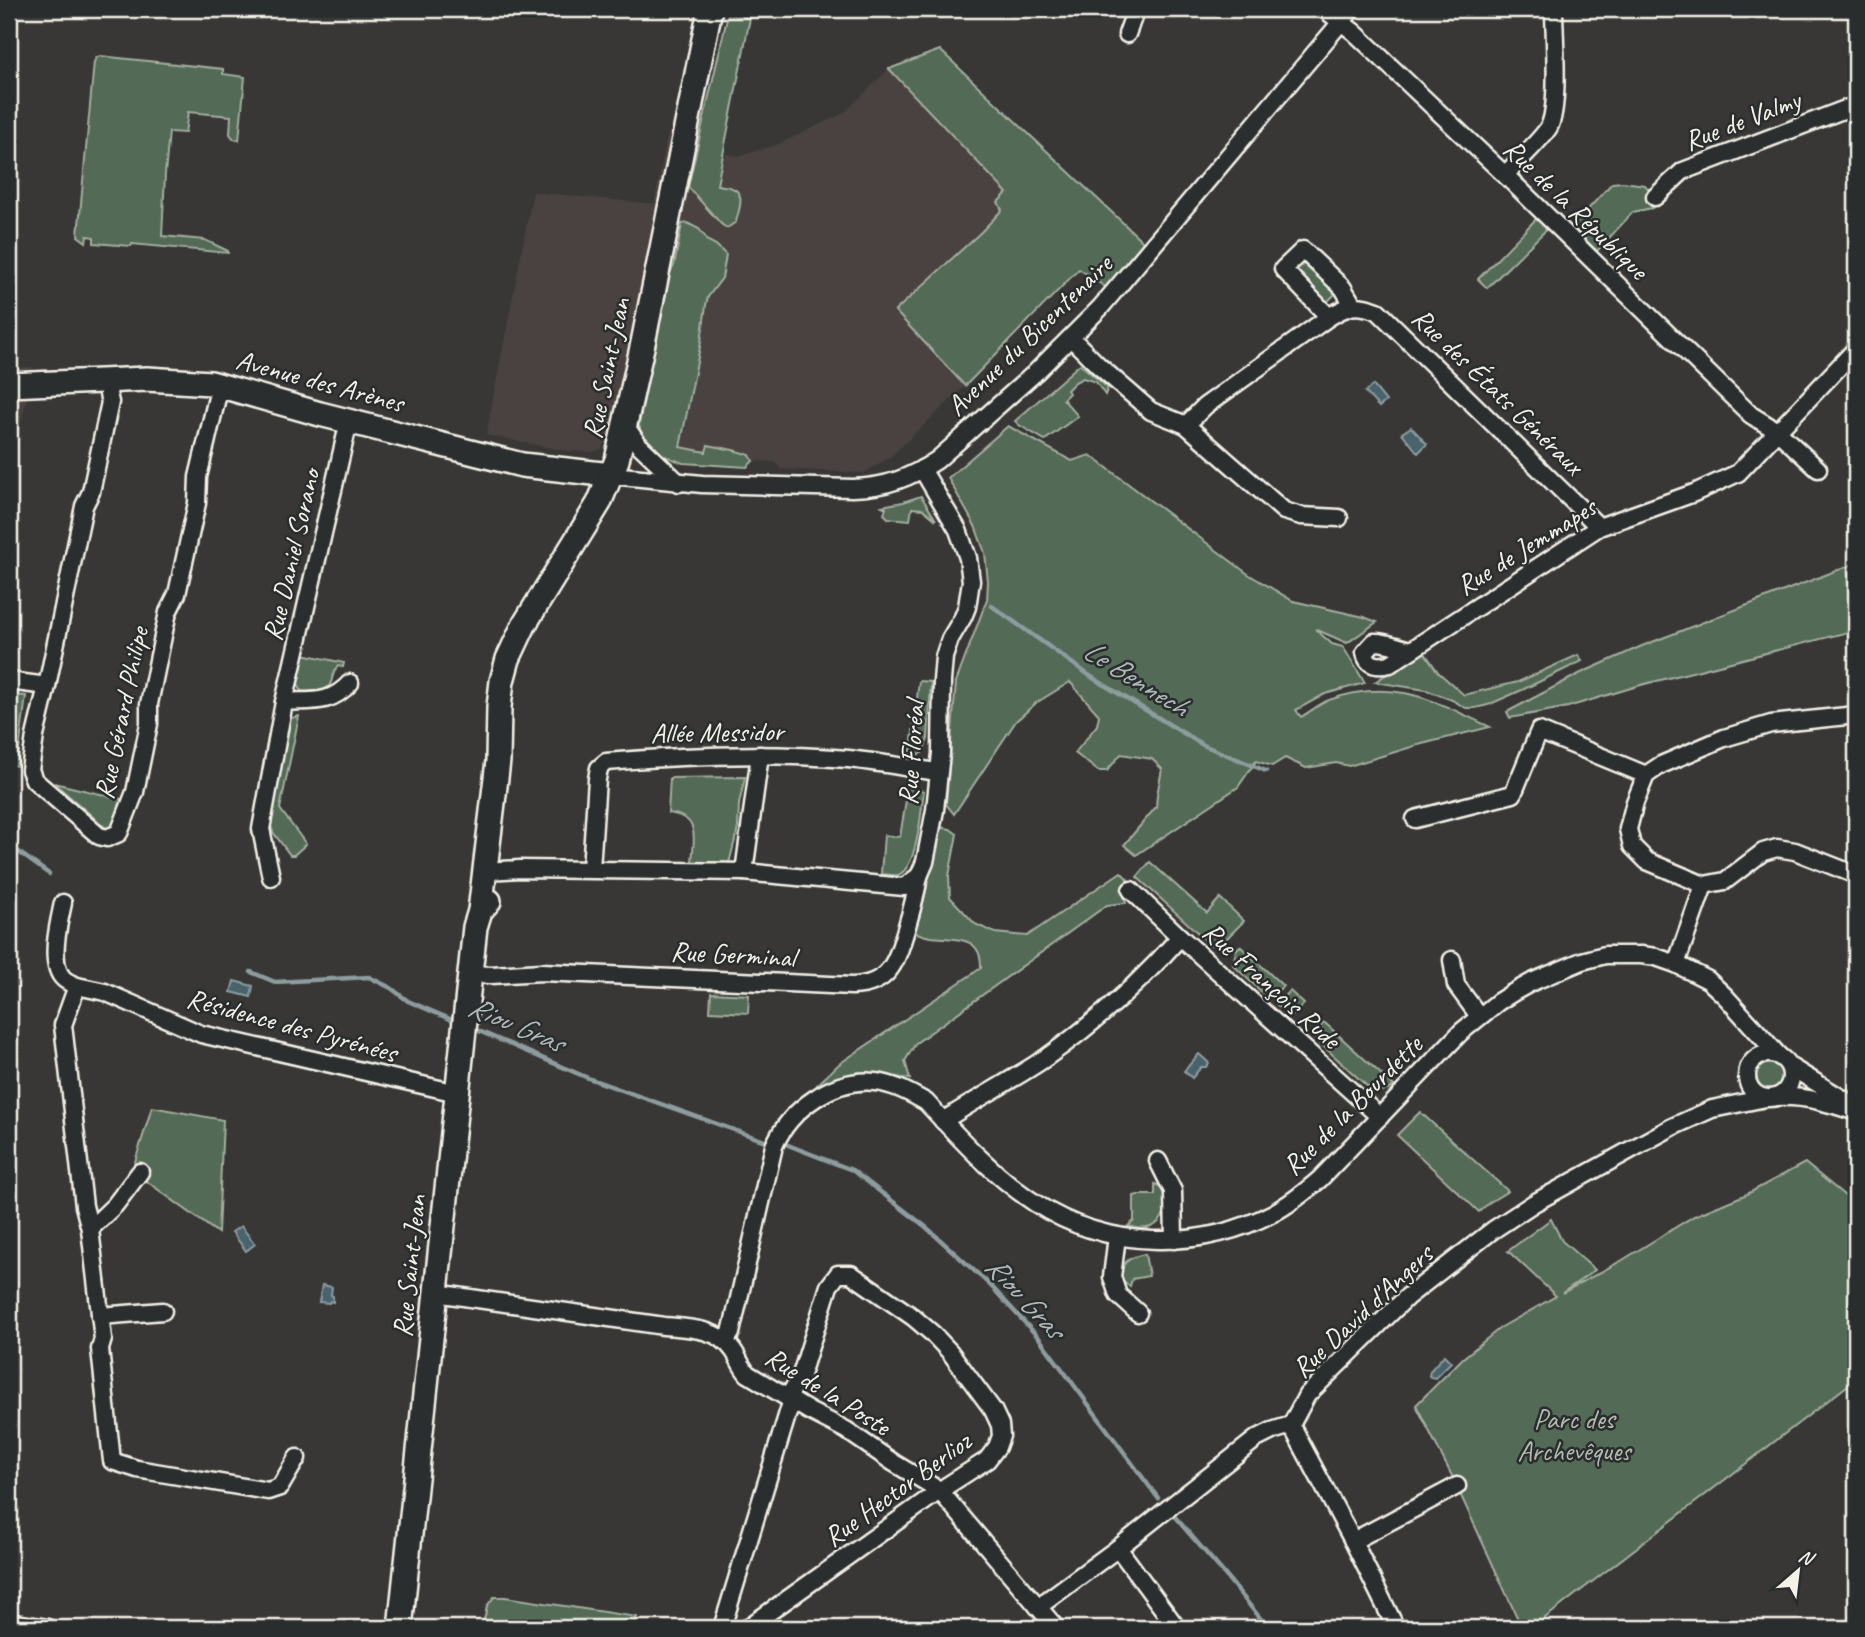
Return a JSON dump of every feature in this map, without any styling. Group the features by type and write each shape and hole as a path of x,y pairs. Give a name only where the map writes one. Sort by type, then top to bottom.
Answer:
{"street":[{"name":"Rue Saint-Jean","path":"400,1628 475,927 480,911 490,900 502,681 524,625 599,503 611,475 625,425 710,9"},
{"path":"1127,34 1136,9"},
{"name":"Rue de la République","path":"1324,9 1346,15 1349,26 1751,415 1777,431"},
{"path":"1505,175 1548,128 1552,118 1555,102 1554,9"},
{"name":"Avenue du Bicentenaire","path":"611,475 679,483 743,486 874,487 895,482 922,470 1072,338 1128,277 1346,15"},
{"name":"Rue de Valmy","path":"1655,197 1683,171 1856,105"},
{"path":"1186,425 1205,406 1329,317 1343,308 1353,306 1343,288 1303,250 1283,270 1329,317"},
{"name":"Rue des États Généraux","path":"1353,306 1364,306 1378,311 1599,527"},
{"path":"1072,338 1099,366 1151,411 1186,425 1284,511 1301,516 1339,517"},
{"name":"Rue de Jemmapes","path":"1411,650 1599,527 1694,493 1738,473 1856,349"},
{"name":"Avenue des Arènes","path":"9,385 110,380 179,380 220,385 522,465 611,475"},
{"name":"Rue Gérard Philipe","path":"110,380 110,402 37,725 30,770 34,780 43,788 99,836 107,838 119,833 135,792 168,612 177,594 197,503 198,477 220,385"},
{"name":"Rue Daniel Sorano","path":"271,877 261,829 284,702 349,421"},
{"path":"625,425 642,448 679,483"},
{"path":"1777,431 1818,469"},
{"name":"Rue Floréal","path":"919,876 925,862 935,810 941,753 944,657 967,607 971,582 968,558 958,530 922,470"},
{"path":"9,681 47,686"},
{"path":"284,702 328,699 340,694 350,683"},
{"path":"1856,715 1771,724 1724,738 1661,765 1646,775 1628,829 1633,846 1647,861 1704,885 1725,881 1763,852 1777,848 1795,851 1856,875"},
{"path":"1415,819 1513,794 1539,731 1646,775"},
{"path":"744,872 760,755"},
{"name":"Allée Messidor","path":"591,869 597,779 599,768 606,762 671,756 760,755 848,759 938,772"},
{"path":"492,871 591,869 744,872 904,887 919,876"},
{"name":"Rue Germinal","path":"470,974 542,972 852,986 871,984 890,971 897,960 916,896 919,876"},
{"path":"1676,964 1704,885"},
{"name":"Rue François Rude","path":"1131,890 1380,1117"},
{"path":"63,903 56,940 57,968 63,979 77,986 63,1026 103,1339 100,1349 112,1461 137,1469 268,1491 280,1487 297,1458"},
{"path":"943,1121 1045,1058 1104,1012 1155,965 1180,937"},
{"name":"Rue de la Bourdette","path":"725,1341 731,1333 774,1146 779,1136 788,1123 816,1098 832,1089 855,1082 892,1086 926,1102 1010,1185 1055,1215 1084,1227 1146,1241 1213,1235 1274,1213 1299,1197 1320,1179 1479,1016 1523,987 1581,961 1617,954 1652,956 1676,964 1708,980 1784,1061"},
{"path":"1452,960 1457,985 1479,1016"},
{"name":"Résidence des Pyrénées","path":"77,986 105,992 201,1034 457,1093"},
{"name":"Rue de la Bourdette","path":"1741,1015 1748,1037 1748,1068"},
{"path":"1771,1054 1784,1061 1791,1081 1782,1094 1770,1098 1757,1095 1751,1090 1747,1081 1748,1068 1755,1058 1771,1054"},
{"name":"Rue David d'Angers","path":"1784,1061 1856,1109"},
{"name":"Rue David d'Angers","path":"1291,1425 1307,1395 1407,1297 1493,1230 1534,1203 1614,1157 1712,1109 1729,1096 1748,1068"},
{"name":"Rue David d'Angers","path":"1712,1109 1770,1098 1800,1097 1856,1109"},
{"path":"1158,1161 1173,1191 1174,1240"},
{"path":"90,1229 115,1205 139,1172"},
{"path":"1117,1236 1112,1278 1118,1295 1139,1313"},
{"name":"Rue Hector Berlioz","path":"730,1601 738,1613 753,1624 939,1490 987,1460 1000,1436 1000,1425 993,1410 950,1352 913,1317 851,1274 838,1274 829,1286 800,1378 791,1392 791,1400"},
{"path":"436,1293 688,1328 709,1333 725,1341"},
{"path":"100,1316 163,1311"},
{"name":"Rue de la Poste","path":"725,1341 748,1374 846,1430 939,1490 1056,1628"},
{"path":"722,1628 791,1400"},
{"path":"1038,1606 1118,1548 1256,1439 1291,1425 1396,1628"},
{"path":"1353,1541 1457,1486"},
{"path":"1118,1548 1178,1628"},
{"path":"13,1628 14,1623 44,1628"}],"shaded area":[{"path":"889,69 1079,268 965,386 890,457 864,473 780,469 775,462 753,461 747,467 683,463 609,431 602,448 592,452 567,451 486,435 533,192 654,204 668,133 723,154 740,156 779,144 844,113"},
{"path":"34,367 9,475 9,368"}],"green space":[{"path":"728,14 750,18 717,185 732,188 740,195 736,222 727,228 688,187"},
{"path":"940,50 1144,245 1108,289 1079,269 965,386 895,311 1002,210 998,202 1007,193 889,69"},
{"path":"100,56 223,69 223,74 245,77 239,140 230,134 231,116 188,112 185,133 169,132 162,236 205,240 228,253 94,243 94,237 87,236 86,242 78,236 94,62"},
{"path":"1612,183 1645,185 1659,203 1652,208 1633,212 1597,251 1572,227"},
{"path":"1538,217 1549,227 1487,288 1478,279"},
{"path":"687,223 699,229 706,240 726,255 722,278 708,297 706,305 680,447 706,452 708,445 750,455 753,461 747,467 683,463 662,455 641,432 639,425 668,276 674,266 682,224"},
{"path":"1306,262 1337,292 1326,303 1293,273"},
{"path":"1080,364 1108,388 1105,395 1096,382 1083,378 1075,382 1063,399 1078,416 1045,440 1015,421"},
{"path":"1008,426 1072,461 1090,455 1248,574 1293,601 1377,622 1347,643 1315,629 1332,644 1343,647 1365,683 1325,694 1296,710 1301,717 1325,702 1352,693 1393,691 1450,708 1490,727 1349,766 1336,763 1306,768 1285,758 1272,766 1256,761 1238,787 1136,855 1124,845 1156,807 1162,769 1152,759 1121,754 1107,771 1098,771 1075,753 1097,725 1099,715 1070,682 1036,703 1016,721 954,814 946,804 956,682 987,599 988,582 985,553 975,526 948,478"},
{"path":"921,496 936,520 923,509 912,508 910,520 888,518 884,514 886,508 882,506"},
{"path":"1856,563 1856,630 1641,685 1568,707 1510,718 1507,712 1579,674 1642,646"},
{"path":"1423,650 1438,672 1464,695 1518,682 1578,655 1582,661 1488,705 1475,708 1466,708 1426,690 1375,682"},
{"path":"303,654 344,663 343,667 338,666 330,685 324,690 301,691 298,683"},
{"path":"919,681 931,682 928,739 922,753 910,757"},
{"path":"9,695 26,696 17,766 9,764"},
{"path":"299,716 280,809 306,844 294,855 290,855 273,832 270,823 289,723 291,718"},
{"path":"745,777 739,804 738,828 729,863 692,862 693,829 686,819 668,813 670,778"},
{"path":"54,783 121,799 115,823 106,828"},
{"path":"908,788 924,791 914,850 905,870 898,875 881,874 884,835 900,837"},
{"path":"940,827 957,834 949,876 950,897 975,924 995,933 1027,936 1121,872 1133,885 1123,893 1126,903 1107,905 916,1043 905,1061 910,1079 873,1074 843,1076 816,1086 839,1064 981,968 977,949 972,944 914,932"},
{"path":"1150,862 1207,913 1220,898 1244,921 1221,944 1211,945 1137,877"},
{"path":"1240,946 1283,986 1269,999 1233,965 1236,950"},
{"path":"1290,991 1304,1004 1291,1017 1277,1005"},
{"path":"711,993 749,995 748,1013 710,1011"},
{"path":"1324,1023 1394,1086 1381,1091 1368,1087 1311,1035"},
{"path":"1768,1060 1779,1065 1784,1076 1779,1087 1768,1092 1757,1087 1752,1076 1757,1065"},
{"path":"152,1107 223,1120 218,1233 145,1180 134,1165"},
{"path":"1420,1112 1508,1191 1479,1212 1397,1135"},
{"name":"Parc des Archevêques","path":"1805,1163 1856,1205 1856,1379 1532,1628 1522,1628 1416,1405 1463,1358 1500,1328 1556,1296 1508,1251 1551,1219 1562,1241 1595,1270 1562,1293 1694,1216 1747,1194"},
{"path":"1155,1184 1165,1188 1166,1193 1166,1205 1160,1221 1148,1228 1128,1226 1134,1221 1134,1196 1155,1195"},
{"path":"1145,1254 1149,1276 1132,1279 1130,1286 1122,1282 1122,1270 1126,1262"},
{"path":"494,1597 637,1617 632,1628 477,1628 477,1625 484,1621 487,1606"}],"water":[{"path":"1373,385 1386,401 1379,407 1365,392"},
{"path":"1411,427 1427,444 1418,453 1402,433"},
{"path":"234,981 253,986 251,997 231,992"},
{"path":"1199,1054 1209,1063 1206,1067 1201,1067 1192,1078 1184,1071"},
{"path":"241,1226 255,1244 246,1251 232,1232"},
{"path":"322,1285 332,1287 333,1302 319,1302"},
{"path":"1444,1355 1451,1362 1435,1378 1429,1376 1430,1371"}],"waterway":[{"name":"Le Bennech","path":"992,606 1093,678 1203,745 1266,771"},
{"name":"Riou Gras","path":"9,845 49,874"},
{"name":"Riou Gras","path":"251,972 275,982 369,977 391,988 408,1001 457,1022"},
{"name":"Riou Gras","path":"472,1028 588,1078 765,1141"},
{"name":"Riou Gras","path":"788,1145 852,1170 926,1227 990,1285 1039,1338 1158,1498"},
{"name":"Riou Gras","path":"1175,1517 1268,1628"}]}
